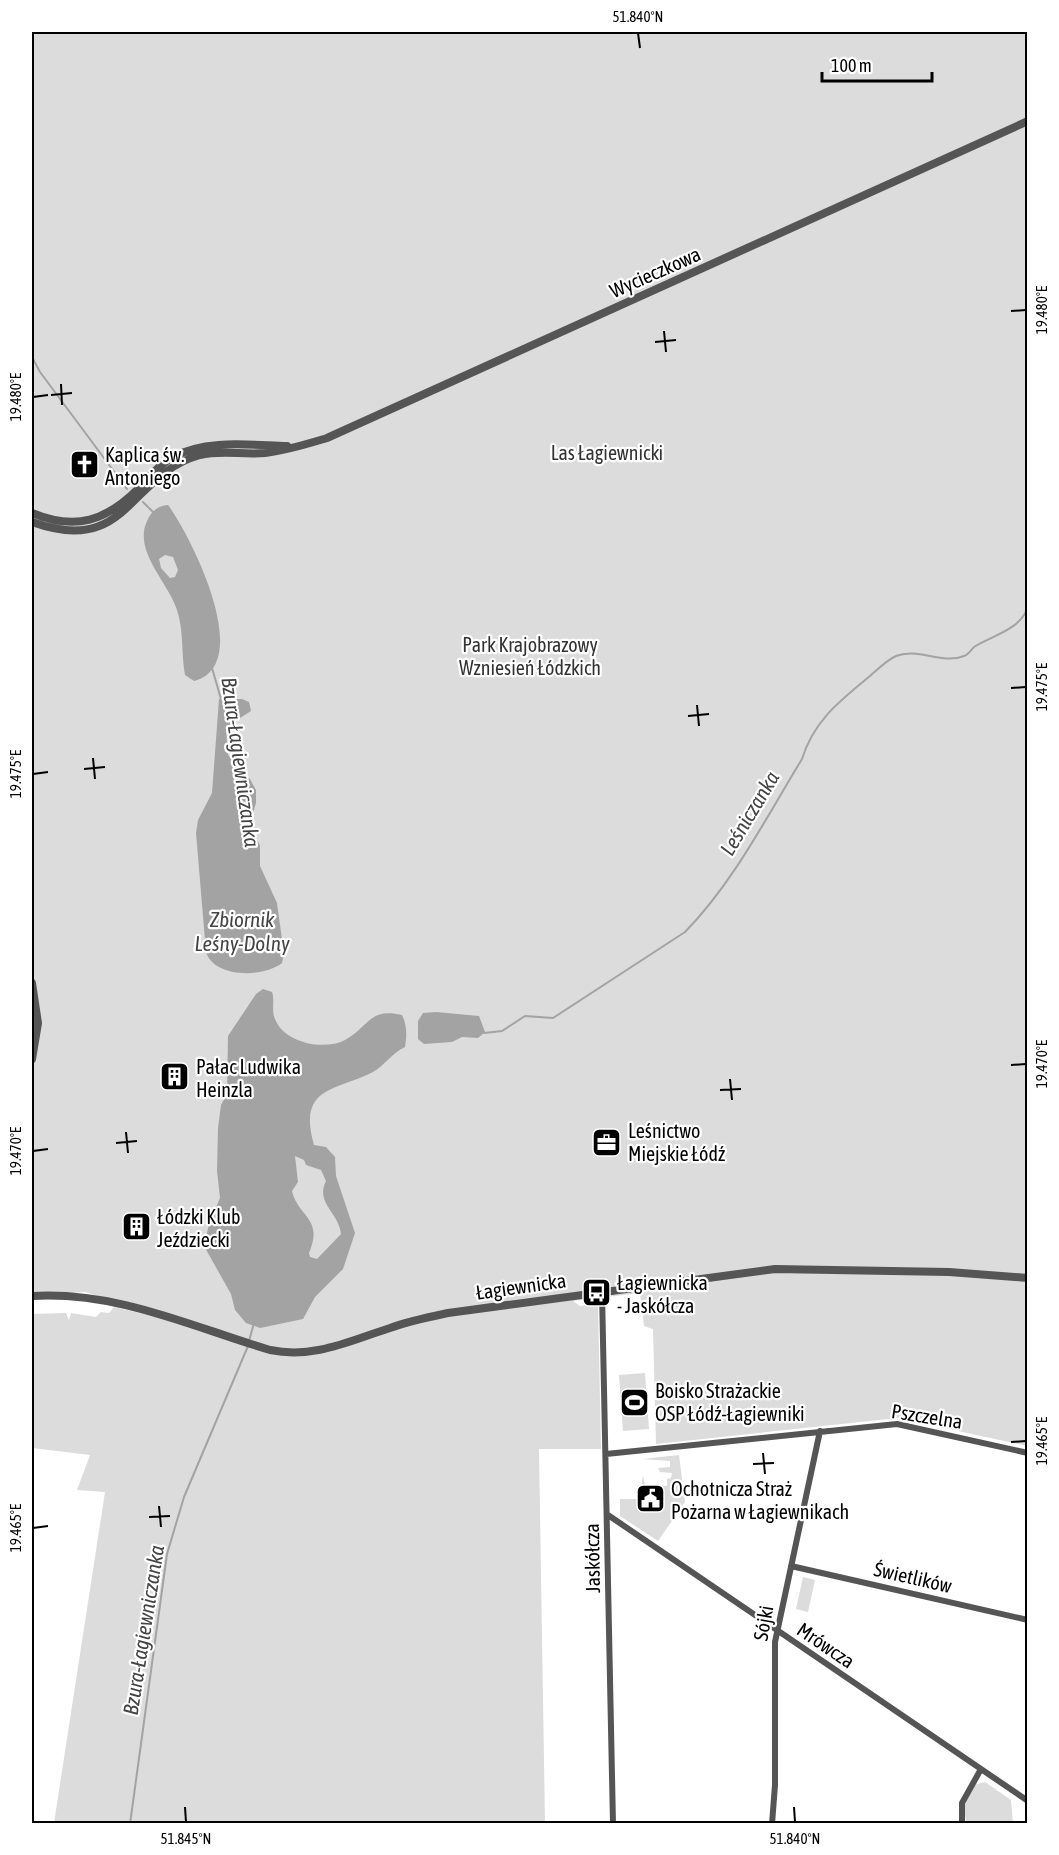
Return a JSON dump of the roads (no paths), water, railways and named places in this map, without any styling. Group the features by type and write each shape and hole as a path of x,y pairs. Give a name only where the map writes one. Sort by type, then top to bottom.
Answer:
{"street":[{"name":"Wycieczkowa","path":"32,522 64,530 91,528 122,514 162,477 190,459 216,453 262,453 345,431 1028,121"},
{"name":"Wycieczkowa","path":"32,513 62,522 99,518 120,506 173,457 203,447 294,446"},
{"path":"32,983 38,1023 32,1059"},
{"name":"Łagiewnicka","path":"32,1296 77,1296 118,1302 255,1346 285,1353 307,1353 429,1317 602,1292 794,1269 988,1273 1028,1278"},
{"name":"Jaskółcza","path":"602,1292 613,1824"},
{"name":"Pszczelna","path":"606,1454 897,1424 1028,1453"},
{"name":"Sójki","path":"772,1824 776,1785 775,1651 777,1632 820,1431"},
{"name":"Mrówcza","path":"608,1515 1028,1801"},
{"name":"Świetlików","path":"791,1566 1028,1620"},
{"path":"962,1824 962,1803 981,1769"}],"water":[{"path":"168,505 178,521 203,570 219,626 219,651 212,670 194,681 185,675 181,626 177,610 153,566 145,544 144,532 149,517 155,510","holes":["165,555 173,557 178,570 175,577 170,578 161,568 159,559"]},
{"name":"Zbiornik Leśny-Dolny","path":"219,699 242,699 249,702 251,711 226,727 228,755 250,779 256,790 256,803 250,823 260,846 260,866 277,903 284,954 282,963 274,968 252,973 229,971 219,967 211,961 206,952 196,833 198,820 212,793"},
{"path":"263,989 272,992 274,1016 280,1027 287,1034 306,1043 326,1045 345,1040 376,1016 391,1013 402,1015 406,1034 405,1047 373,1072 323,1093 315,1101 311,1111 310,1126 314,1145 326,1147 335,1157 336,1176 355,1233 343,1269 315,1297 303,1319 260,1328 246,1323 235,1310 231,1294 204,1246 209,1224 220,1198 217,1171 218,1128 221,1105 227,1094 228,1036 256,994","holes":["295,1156 304,1160 306,1165 321,1170 326,1181 323,1196 341,1234 317,1259 310,1257 309,1253 314,1232 312,1225 299,1207 292,1191 298,1182"]},
{"path":"423,1013 479,1016 485,1032 478,1038 462,1037 452,1042 424,1044 418,1039 418,1021"}],"waterway":[{"name":"Bzura-Łagiewniczanka","path":"32,357 40,372 127,489"},
{"name":"Bzura-Łagiewniczanka","path":"143,502 154,513"},
{"name":"Leśniczanka","path":"484,1033 502,1031 525,1016 553,1018 685,932 734,871 802,759 813,733 838,703 896,656 913,653 947,659 964,656 974,647 1012,627 1024,615 1028,607"},
{"name":"Bzura-Łagiewniczanka","path":"212,668 221,699"},
{"name":"Bzura-Łagiewniczanka","path":"249,1341 254,1323"},
{"name":"Bzura-Łagiewniczanka","path":"130,1824 167,1554 184,1497 248,1346"}],"place":[{"name":"Kaplica św. Antoniego","path":"84,465"},
{"name":"Pałac Ludwika Heinzla","path":"175,1077"},
{"name":"Leśnictwo Miejskie Łódź","path":"607,1142"},
{"name":"Łódzki Klub Jeździecki","path":"136,1227"},
{"name":"Łagiewnicka - Jaskółcza","path":"596,1293"},
{"name":"Boisko Strażackie OSP Łódź-Łagiewniki","path":"634,1402"},
{"name":"Ochotnicza Straż Pożarna w Łagiewnikach","path":"650,1499"}],"park label":[{"name":"Las Łagiewnicki","path":"607,452"},
{"name":"Park Krajobrazowy Wzniesień Łódzkich","path":"530,656"}]}
